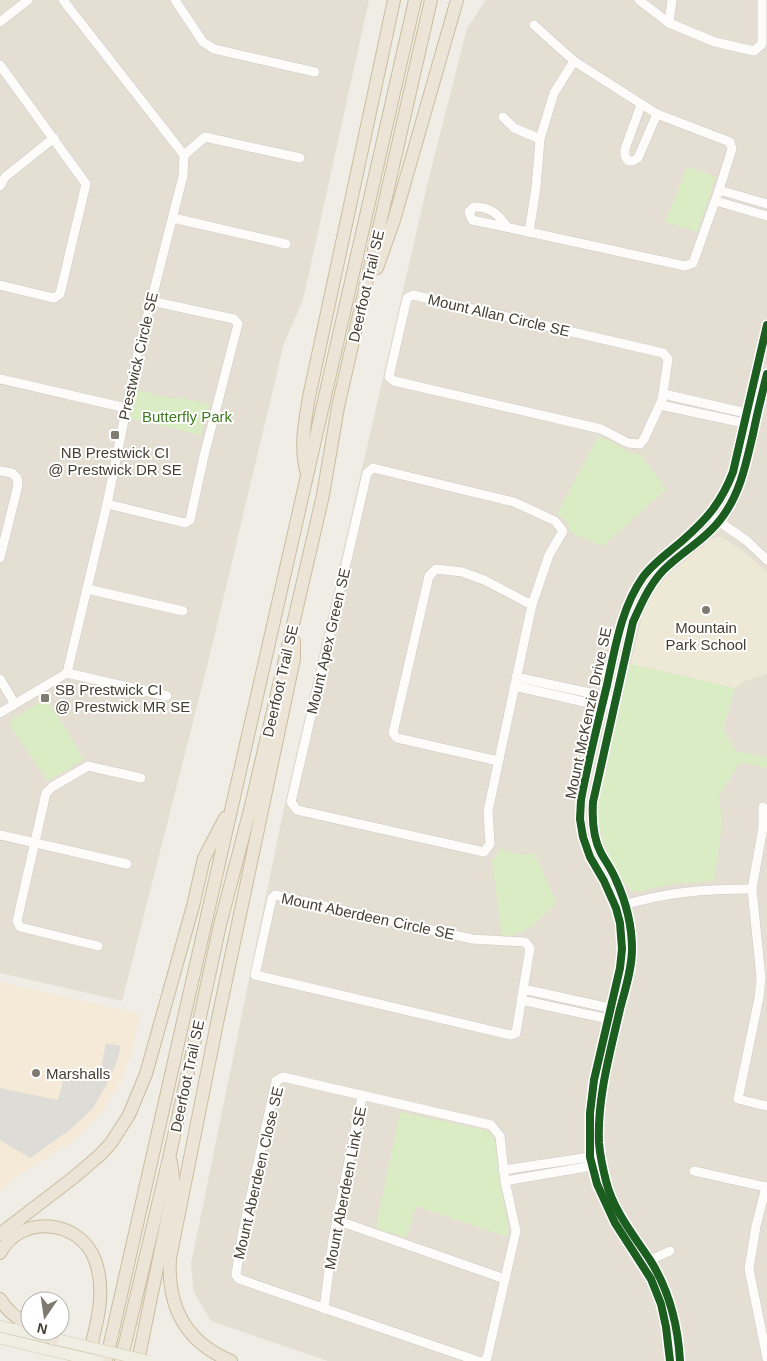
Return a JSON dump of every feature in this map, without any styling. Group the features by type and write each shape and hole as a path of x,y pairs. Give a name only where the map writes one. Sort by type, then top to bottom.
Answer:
{"highway":[{"path":"307,476 302,438 309,397 394,0"},
{"name":"Deerfoot Trail SE","path":"106,1361 415,0"},
{"name":"Deerfoot Trail SE","path":"121,1361 170,1154 220,925 251,806 323,495 338,408 430,0"},
{"path":"357,322 394,220 456,0"},
{"path":"231,1361 212,1352 185,1325 174,1305 171,1292 170,1258 294,659 294,621"},
{"path":"2,1233 100,1155 111,1143 129,1115 146,1074 159,1031 204,858 234,800"},
{"path":"138,1361 174,1186 170,1154"},
{"path":"0,1253 4,1246 18,1232 38,1227 59,1228 79,1237 85,1243 95,1260 99,1279 99,1307 88,1361"},
{"path":"0,1299 5,1307 20,1319"}],"main road":[{"path":"0,1326 20,1331"},
{"path":"0,1338 148,1361"},
{"path":"56,1341 67,1348 98,1361"}],"street":[{"path":"0,22 28,0"},
{"path":"63,0 184,155 205,137 300,158"},
{"path":"175,0 203,42 214,49 315,72"},
{"path":"640,0 669,23 715,42 754,52 762,44 762,0"},
{"path":"669,23 672,0"},
{"path":"508,227 684,266 693,264 716,201 732,149 730,142 657,114 641,105 574,61 534,25"},
{"path":"529,232 536,188 540,139 554,93 574,61"},
{"path":"0,65 86,184 60,294 54,298 0,285"},
{"path":"641,105 625,149 625,156 628,161 638,158 657,114"},
{"path":"503,117 514,128 540,139"},
{"path":"0,186 5,178 54,138"},
{"name":"Prestwick Circle SE","path":"67,673 126,408 183,176 184,155"},
{"path":"719,190 767,204"},
{"path":"716,201 767,216"},
{"path":"173,218 286,244"},
{"name":"Mount Allan Circle SE","path":"413,295 663,353 668,359 664,394 660,404 644,439 640,444 634,444 601,430 394,381 389,377 407,298 413,295"},
{"path":"106,504 185,523 190,520 204,456 238,324 234,319 151,301"},
{"name":"Mount McKenzie Drive SE","path":"670,1361 661,1304 651,1279 615,1223 602,1198 591,1161 590,1113 594,1080 620,968 622,948 620,922 616,908 604,881 590,857 583,838 580,819 585,781 604,696 623,619 630,599 642,578 656,562 710,514 724,494 733,472 767,325"},
{"name":"Mount McKenzie Drive SE","path":"680,1361 676,1326 670,1303 650,1260 633,1237 612,1198 599,1145 600,1114 605,1081 632,951 630,922 626,905 616,878 600,851 592,819 593,802 633,622 650,587 668,566 718,522 734,499 743,474 767,374"},
{"path":"0,379 126,408"},
{"path":"664,394 746,413 756,420"},
{"path":"660,404 744,424 756,420"},
{"name":"Mount Apex Green SE","path":"374,468 514,502 555,521 563,531 549,555 532,605 488,812 490,844 484,852 297,810 291,802 367,473 374,468"},
{"path":"0,471 12,473 17,478 18,485 0,558"},
{"path":"710,514 718,522 747,541 767,560"},
{"path":"498,761 397,738 393,733 429,576 436,569 462,572 484,580 532,605"},
{"path":"87,589 183,611"},
{"path":"0,713 67,673 167,696"},
{"path":"0,680 15,704"},
{"path":"515,682 604,696 614,704"},
{"path":"515,682 602,706 614,704"},
{"path":"98,946 20,927 17,921 46,793 52,787 88,766 141,778"},
{"path":"764,807 765,827 752,890 761,978 759,998 738,1099 767,1106"},
{"path":"0,835 127,864"},
{"path":"616,908 672,893 711,889 752,890"},
{"name":"Mount Aberdeen Circle SE","path":"275,895 472,939 525,942 530,948 523,989 516,1033 511,1035 255,974 272,898 275,895"},
{"path":"523,989 610,1008 618,1017"},
{"path":"521,1000 608,1019 618,1017"},
{"name":"Mount Aberdeen Close SE","path":"478,1361 240,1279 236,1274 242,1236 276,1081 283,1078 491,1125 500,1136 505,1182 516,1231 488,1358 483,1361"},
{"name":"Mount Aberdeen Link SE","path":"324,1309 336,1220 362,1097"},
{"path":"505,1182 602,1159"},
{"path":"503,1170 591,1161"},
{"path":"694,1170 766,1187 756,1226 749,1269 767,1358"},
{"path":"336,1220 505,1279"},
{"path":"650,1260 670,1251"}],"shaded area":[{"path":"0,0 369,0 303,300 284,343 207,667 122,1001 0,973"},
{"path":"486,0 767,0 767,1361 328,1361 211,1321 194,1292 191,1264 284,808 427,186 467,28"},
{"name":"Mountain Park School","path":"720,536 743,551 767,572 767,674 745,681 735,688 631,664 642,617 656,589 681,564 710,540"},
{"path":"0,982 141,1014 130,1057 122,1079 104,1110 74,1141 16,1177 0,1192"},
{"path":"106,1043 121,1046 117,1061 108,1082 93,1108 71,1129 30,1158 0,1140 0,1088 58,1100 66,1071 99,1078"}],"green space":[{"path":"687,167 716,177 697,232 666,222"},
{"name":"Butterfly Park","path":"136,390 178,400 179,397 209,405 201,435 130,418"},
{"path":"598,437 612,442 629,452 640,454 666,489 603,546 571,533 567,521 557,514"},
{"path":"630,664 735,688 723,729 736,751 767,758 767,768 740,762 719,796 722,824 714,881 676,883 635,892 627,887 606,849 600,830 598,808"},
{"path":"46,698 83,760 48,781 8,722"},
{"path":"500,849 524,855 534,852 556,903 526,930 502,936 492,859 496,857"},
{"path":"400,1112 488,1131 494,1135 508,1223 508,1237 416,1206 406,1238 376,1228"}],"cycle path":[{"path":"670,1361 661,1304 651,1279 615,1223 597,1184 590,1157 590,1113 594,1080 620,968 622,949 620,923 616,908 604,881 590,857 583,837 580,819 581,800 616,643 629,602 635,589 647,572 706,518 718,502 728,483 733,472 767,325"},
{"path":"680,1361 675,1322 667,1296 657,1272 625,1222 609,1192 600,1153 599,1126 602,1092 612,1042 630,972 632,940 630,922 623,897 596,841 593,822 593,802 633,622 657,577 711,530 723,516 734,497 745,466 767,374"}],"place":[{"name":"NB Prestwick CI @ Prestwick DR SE","path":"115,435"},
{"name":"Mountain Park School","path":"706,610"},
{"name":"SB Prestwick CI @ Prestwick MR SE","path":"45,698"},
{"name":"Marshalls","path":"36,1073"}]}
